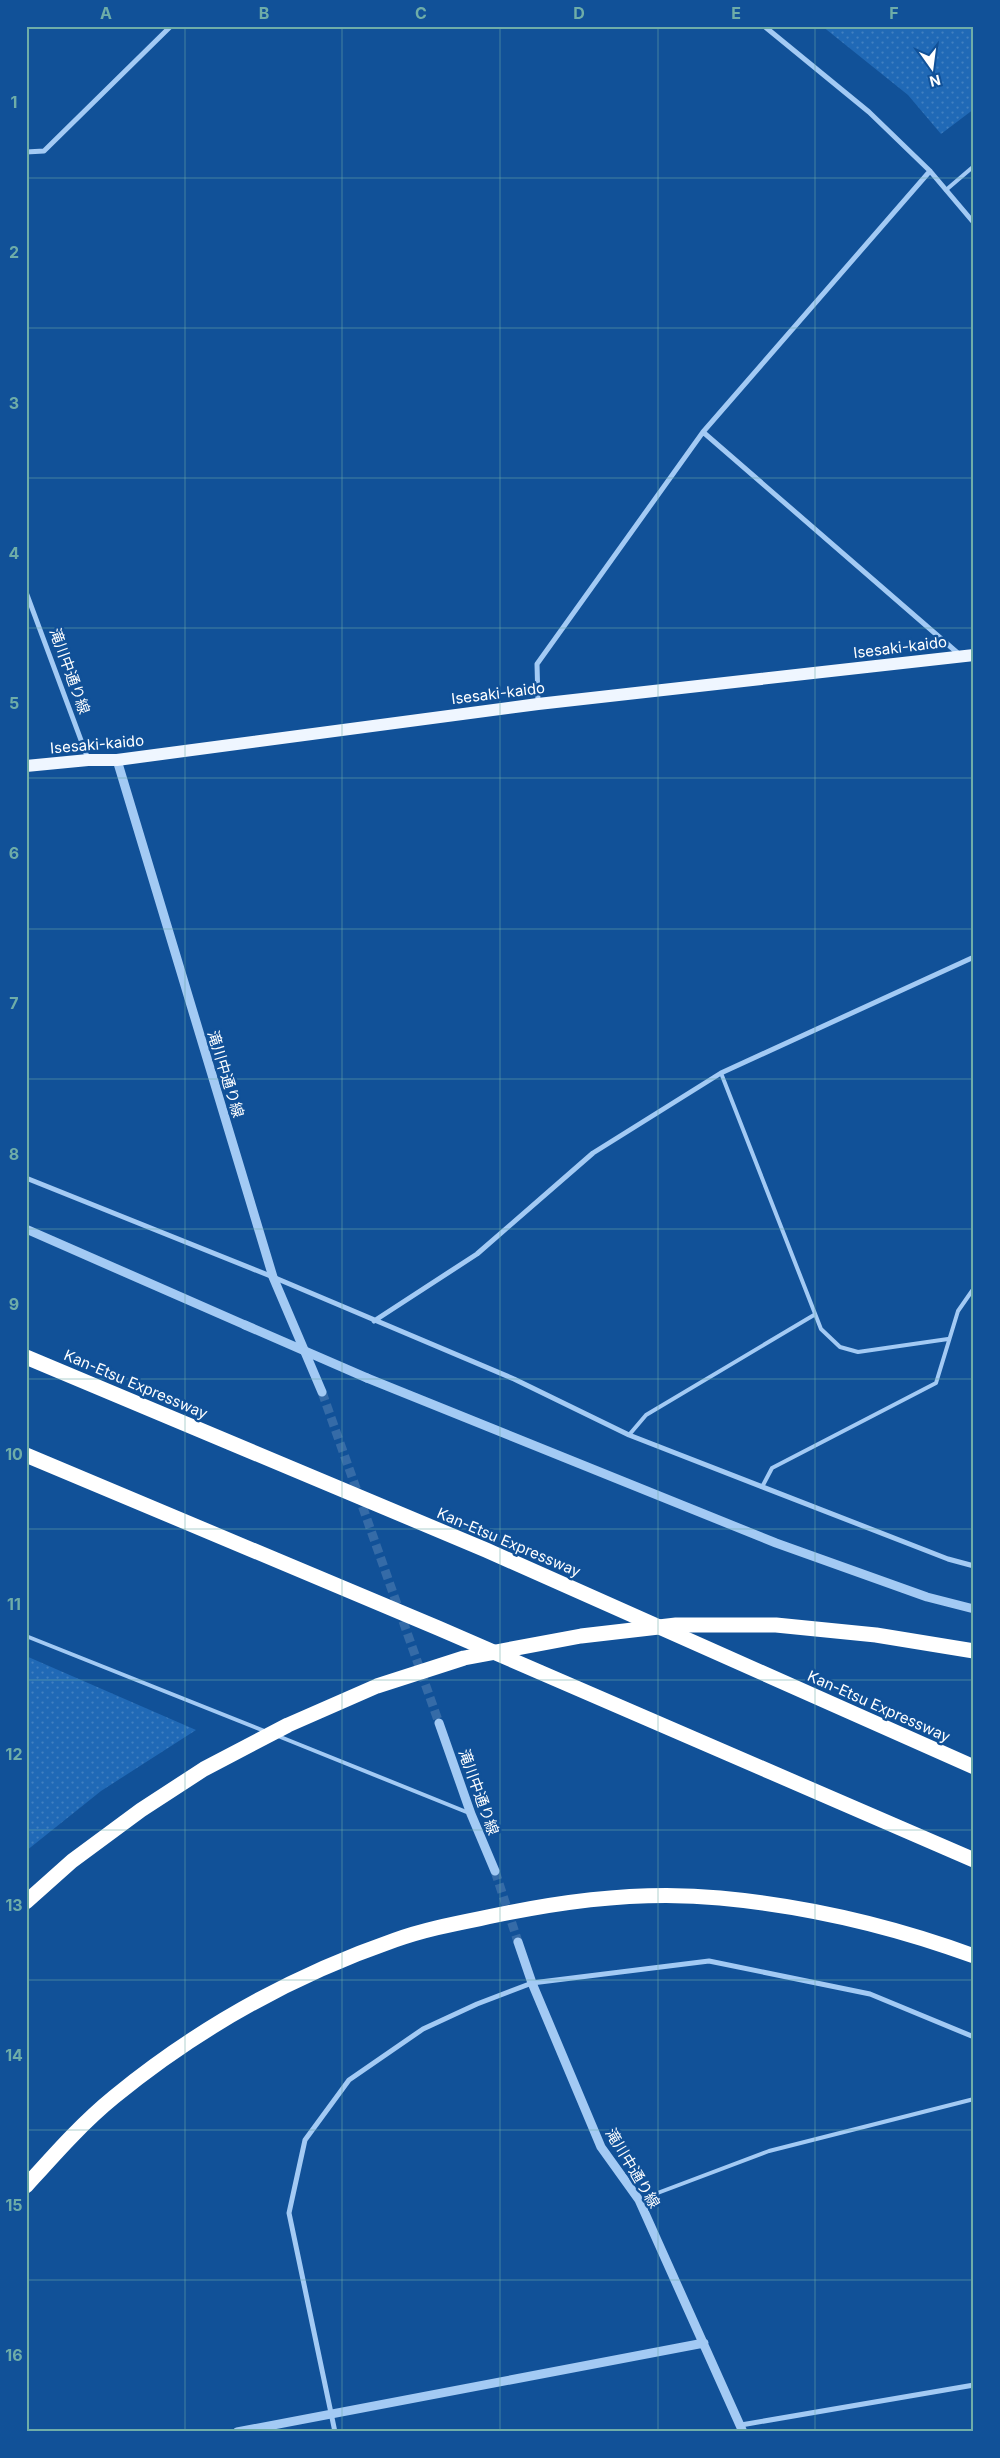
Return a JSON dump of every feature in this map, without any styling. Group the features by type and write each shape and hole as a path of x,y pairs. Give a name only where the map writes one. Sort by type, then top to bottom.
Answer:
{"highway":[{"name":"Kan-Etsu Expressway","path":"26,1357 486,1550 974,1767"},
{"path":"26,1455 438,1628 974,1860"},
{"path":"26,1902 72,1861 141,1810 204,1769 288,1725 377,1686 464,1658 581,1636 676,1625 776,1625 876,1635 974,1651"},
{"path":"26,2186 57,2151 112,2098 173,2052 247,2006 316,1971 397,1939 467,1921 562,1903 637,1896 718,1897 793,1907 866,1922 974,1956"}],"main road":[{"name":"Isesaki-kaido","path":"26,766 88,760 117,760 538,704 967,655"}],"street":[{"path":"26,152 44,151 171,26"},
{"path":"764,26 869,112 930,171 974,223"},
{"path":"538,704 538,664 704,432 930,171"},
{"path":"704,432 967,655"},
{"name":"滝川中通り線","path":"26,592 88,760"},
{"name":"滝川中通り線","path":"117,760 273,1276 322,1392"},
{"path":"374,1321 477,1254 593,1153 721,1073 974,957"},
{"path":"26,1178 273,1276 374,1321 514,1379 630,1435 948,1559 974,1566"},
{"path":"26,1229 368,1378 776,1543 927,1597 974,1609"},
{"name":"滝川中通り線","path":"439,1723 471,1814 495,1871"},
{"name":"滝川中通り線","path":"518,1942 532,1983 600,2147 639,2200 742,2428"},
{"path":"335,2432 289,2213 305,2140 349,2080 423,2029 477,2004 532,1983 709,1961 870,1994 974,2037"},
{"path":"238,2432 704,2343"},
{"path":"742,2428 974,2385"}],"lane":[{"path":"946,190 974,166"},
{"path":"721,1073 820,1329 840,1347 858,1352 948,1340"},
{"path":"762,1487 772,1468 936,1383 958,1311 974,1288"},
{"path":"630,1435 646,1415 814,1315"},
{"path":"26,1636 471,1814"},
{"path":"639,2200 769,2151 974,2099"}],"shaded area":[{"path":"822,26 974,26 974,109 941,134 908,95"},
{"path":"26,1656 196,1730 101,1791 26,1851"}],"tunnel":[{"path":"322,1392 439,1723"},
{"path":"495,1871 518,1942"}]}
